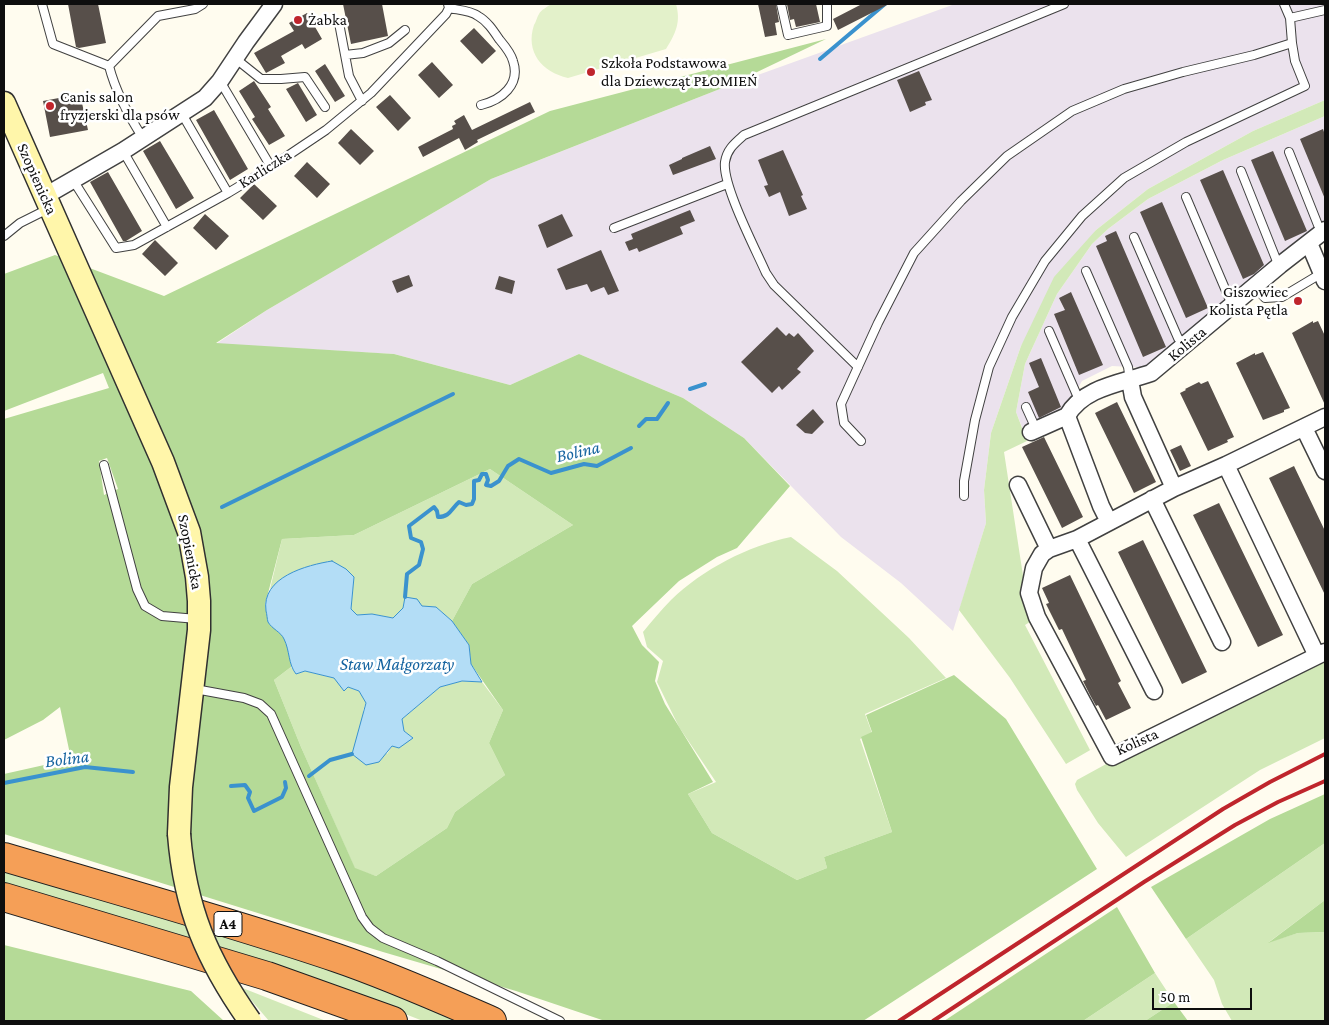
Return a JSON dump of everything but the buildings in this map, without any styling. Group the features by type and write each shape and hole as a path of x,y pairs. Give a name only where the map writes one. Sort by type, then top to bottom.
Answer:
{"highway":[{"name":"A4","path":"4,857 338,959 492,1021"},
{"name":"A4","path":"4,897 267,976 393,1021"}],"street":[{"path":"48,202 73,180 123,151 205,98 236,60 246,42 274,4"},
{"name":"Szopienicka","path":"4,103 163,462 189,532 197,577 199,620 181,787 179,834 183,872 190,901 214,966 229,992 250,1021"},
{"name":"Kolista","path":"1033,431 1067,416 1072,406 1080,400 1117,382 1151,373 1280,265 1324,231"},
{"path":"1309,243 1324,277"},
{"path":"1130,380 1133,397 1174,488"},
{"path":"1067,416 1101,506 1109,522"},
{"path":"1018,485 1049,549 1077,539 1174,488 1325,417"},
{"path":"1304,428 1325,471"},
{"name":"Kolista","path":"1049,549 1042,554 1034,568 1029,593 1032,603 1037,617 1112,757 1321,654 1226,465"},
{"path":"1152,499 1222,642"},
{"path":"1077,539 1154,691"}],"lane":[{"path":"42,4 53,44 109,66"},
{"path":"109,66 158,16 195,9 202,4"},
{"path":"780,4 788,35 826,26 827,4"},
{"path":"858,367 774,285 766,273 727,184 725,162 731,146 744,135 1064,4"},
{"path":"964,496 964,481 975,420 989,367 1012,317 1046,261 1082,216 1124,178 1186,142 1305,86 1295,61 1290,18 1284,4"},
{"path":"448,6 477,14 488,24 514,62 514,80 511,86 502,96 481,104"},
{"name":"Karliczka","path":"73,180 116,248 134,245 271,167 326,130 362,101 446,14 448,6"},
{"path":"1290,18 1325,10"},
{"path":"339,23 349,76 362,101"},
{"path":"345,55 363,53 389,44 404,30"},
{"path":"861,441 844,423 841,404 878,323 914,253 1007,156 1072,111 1124,89 1292,44"},
{"path":"236,60 261,78 280,80 305,77 324,107"},
{"path":"109,66 115,87 127,113 143,138"},
{"path":"220,81 271,167"},
{"path":"182,114 228,192"},
{"path":"123,151 167,227"},
{"path":"1289,152 1318,225 1324,231"},
{"path":"1241,171 1280,265"},
{"path":"614,228 727,184"},
{"path":"1186,197 1229,298 1234,304"},
{"path":"4,236 48,202"},
{"path":"1134,237 1178,338 1185,346"},
{"path":"1086,271 1128,367 1130,380"},
{"path":"1254,287 1265,298 1282,297 1324,277"},
{"path":"1049,331 1080,400"},
{"path":"1026,407 1033,431"},
{"path":"104,465 137,589 145,606 162,616 199,620"},
{"path":"193,689 244,698 260,704 271,714 362,917 370,928 383,938 437,961 560,1021"}],"shaded area":[{"path":"955,4 1325,4 1325,100 1253,131 1148,189 1096,230 1021,346 991,433 984,490 986,523 953,631 901,583 841,537 744,438 683,398 579,354 510,385 394,354 216,344 267,310 491,179 730,85"},
{"path":"1325,116 1325,222 1150,368 1112,366 1082,381 1064,412 1024,432 1016,412 1025,364 1057,294 1092,244 1108,229 1148,199 1223,160"}],"green space":[{"path":"551,4 676,4 678,22 666,49 568,78 543,66 534,52 532,44 534,25 538,15"},
{"path":"826,39 730,85 491,179 267,310 216,343 394,354 510,385 579,354 683,398 744,438 790,486 737,548 717,557 679,581 632,626 642,645 659,662 655,681 665,704 713,782 688,794 712,833 797,880 827,868 824,857 892,832 861,737 872,732 866,715 954,675 1006,719 1097,869 863,1021 605,1021 516,991 383,952 4,834 4,774 71,759 60,707 43,720 4,740 4,419 109,388 103,373 4,411 4,274 55,255 164,296 550,111","holes":["107,458 118,489 104,495 99,461","490,469 573,525 472,584 452,621 469,645 471,664 503,710 489,743 505,775 455,812 447,828 376,876 355,868 301,747 274,680 291,667 290,639 265,605 282,539 354,535"]},
{"path":"1325,100 1325,116 1223,160 1148,199 1108,229 1092,244 1057,294 1025,364 1016,412 1027,441 1004,452 1026,595 1033,620 1025,625 1090,750 1099,745 1066,764 1010,678 959,610 986,523 984,490 991,433 1021,346 1054,277 1096,230 1148,189 1253,131"},
{"path":"490,469 573,525 472,584 452,621 436,607 422,606 405,597 403,608 393,618 372,614 357,615 351,609 354,577 312,565 287,575 270,589 282,539 354,535"},
{"path":"791,537 837,571 909,638 946,678 865,714 872,733 860,739 892,832 824,857 827,868 797,880 712,833 688,794 716,782 679,727 657,682 663,661 647,647 643,632 671,600 697,578 727,560 759,546"},
{"path":"1325,662 1325,738 1260,770 1126,857 1098,823 1077,790 1075,784 1077,780 1108,763 1110,765"},
{"path":"291,667 296,674 305,671 334,678 348,687 359,691 366,702 363,711 387,754 392,746 413,738 404,731 402,719 440,687 462,681 482,682 503,710 489,743 505,775 455,812 447,828 376,876 355,869 301,747 274,680"},
{"path":"1325,794 1325,843 1186,939 1151,887 1270,819"},
{"path":"1325,843 1325,900 1269,942 1298,933 1325,932 1325,1021 1232,1021 1222,1004 1214,980 1186,939"},
{"path":"4,865 239,933 471,1021 423,1021 336,987 4,887"},
{"path":"1325,900 1325,932 1298,933 1268,943"},
{"path":"1117,907 1155,973 1083,1021 944,1021"},
{"path":"4,945 191,991 224,1021 4,1021"},
{"path":"1155,973 1174,1002 1145,1021 1083,1021"},
{"path":"240,987 326,1021 269,1021"},
{"path":"1174,1002 1188,1021 1145,1021"}],"water":[{"name":"Staw Małgorzaty","path":"332,561 346,569 354,577 351,609 357,615 372,614 393,618 403,608 405,597 417,599 422,606 436,607 452,621 469,645 471,664 482,682 462,681 440,687 402,719 404,731 413,738 399,748 392,746 379,762 366,765 352,754 366,703 359,691 348,687 344,691 334,678 305,671 296,674 284,639 267,619 266,599 278,581 299,570"}],"waterway":[{"name":"Bolina","path":"820,59 885,4"},
{"name":"Bolina","path":"690,389 705,384"},
{"path":"222,507 453,394"},
{"name":"Bolina","path":"639,426 646,419 657,419 668,403"},
{"name":"Bolina","path":"405,597 407,574 419,565 423,549 421,542 411,538 409,526 434,507 438,517 442,517 448,514 459,502 466,505 472,504 474,499 474,481 479,480 482,474 486,474 488,480 486,485 491,486 499,481 508,466 519,459 551,473 584,464 597,466 631,448"},
{"name":"Bolina","path":"309,776 330,760 352,754"},
{"name":"Bolina","path":"4,783 85,767 133,772"},
{"name":"Bolina","path":"231,786 245,785 250,792 248,798 254,811 282,797 286,788 285,782"}],"railway":[{"path":"899,1021 1223,809 1325,754"},
{"path":"933,1021 1144,882 1235,825 1278,802 1325,781"}],"place":[{"name":"Żabka","path":"298,20"},
{"name":"Szkoła Podstawowa dla Dziewcząt PŁOMIEŃ","path":"591,72"},
{"name":"Canis salon fryzjerski dla psów","path":"50,106"},
{"name":"Giszowiec Kolista Pętla","path":"1298,301"}]}
